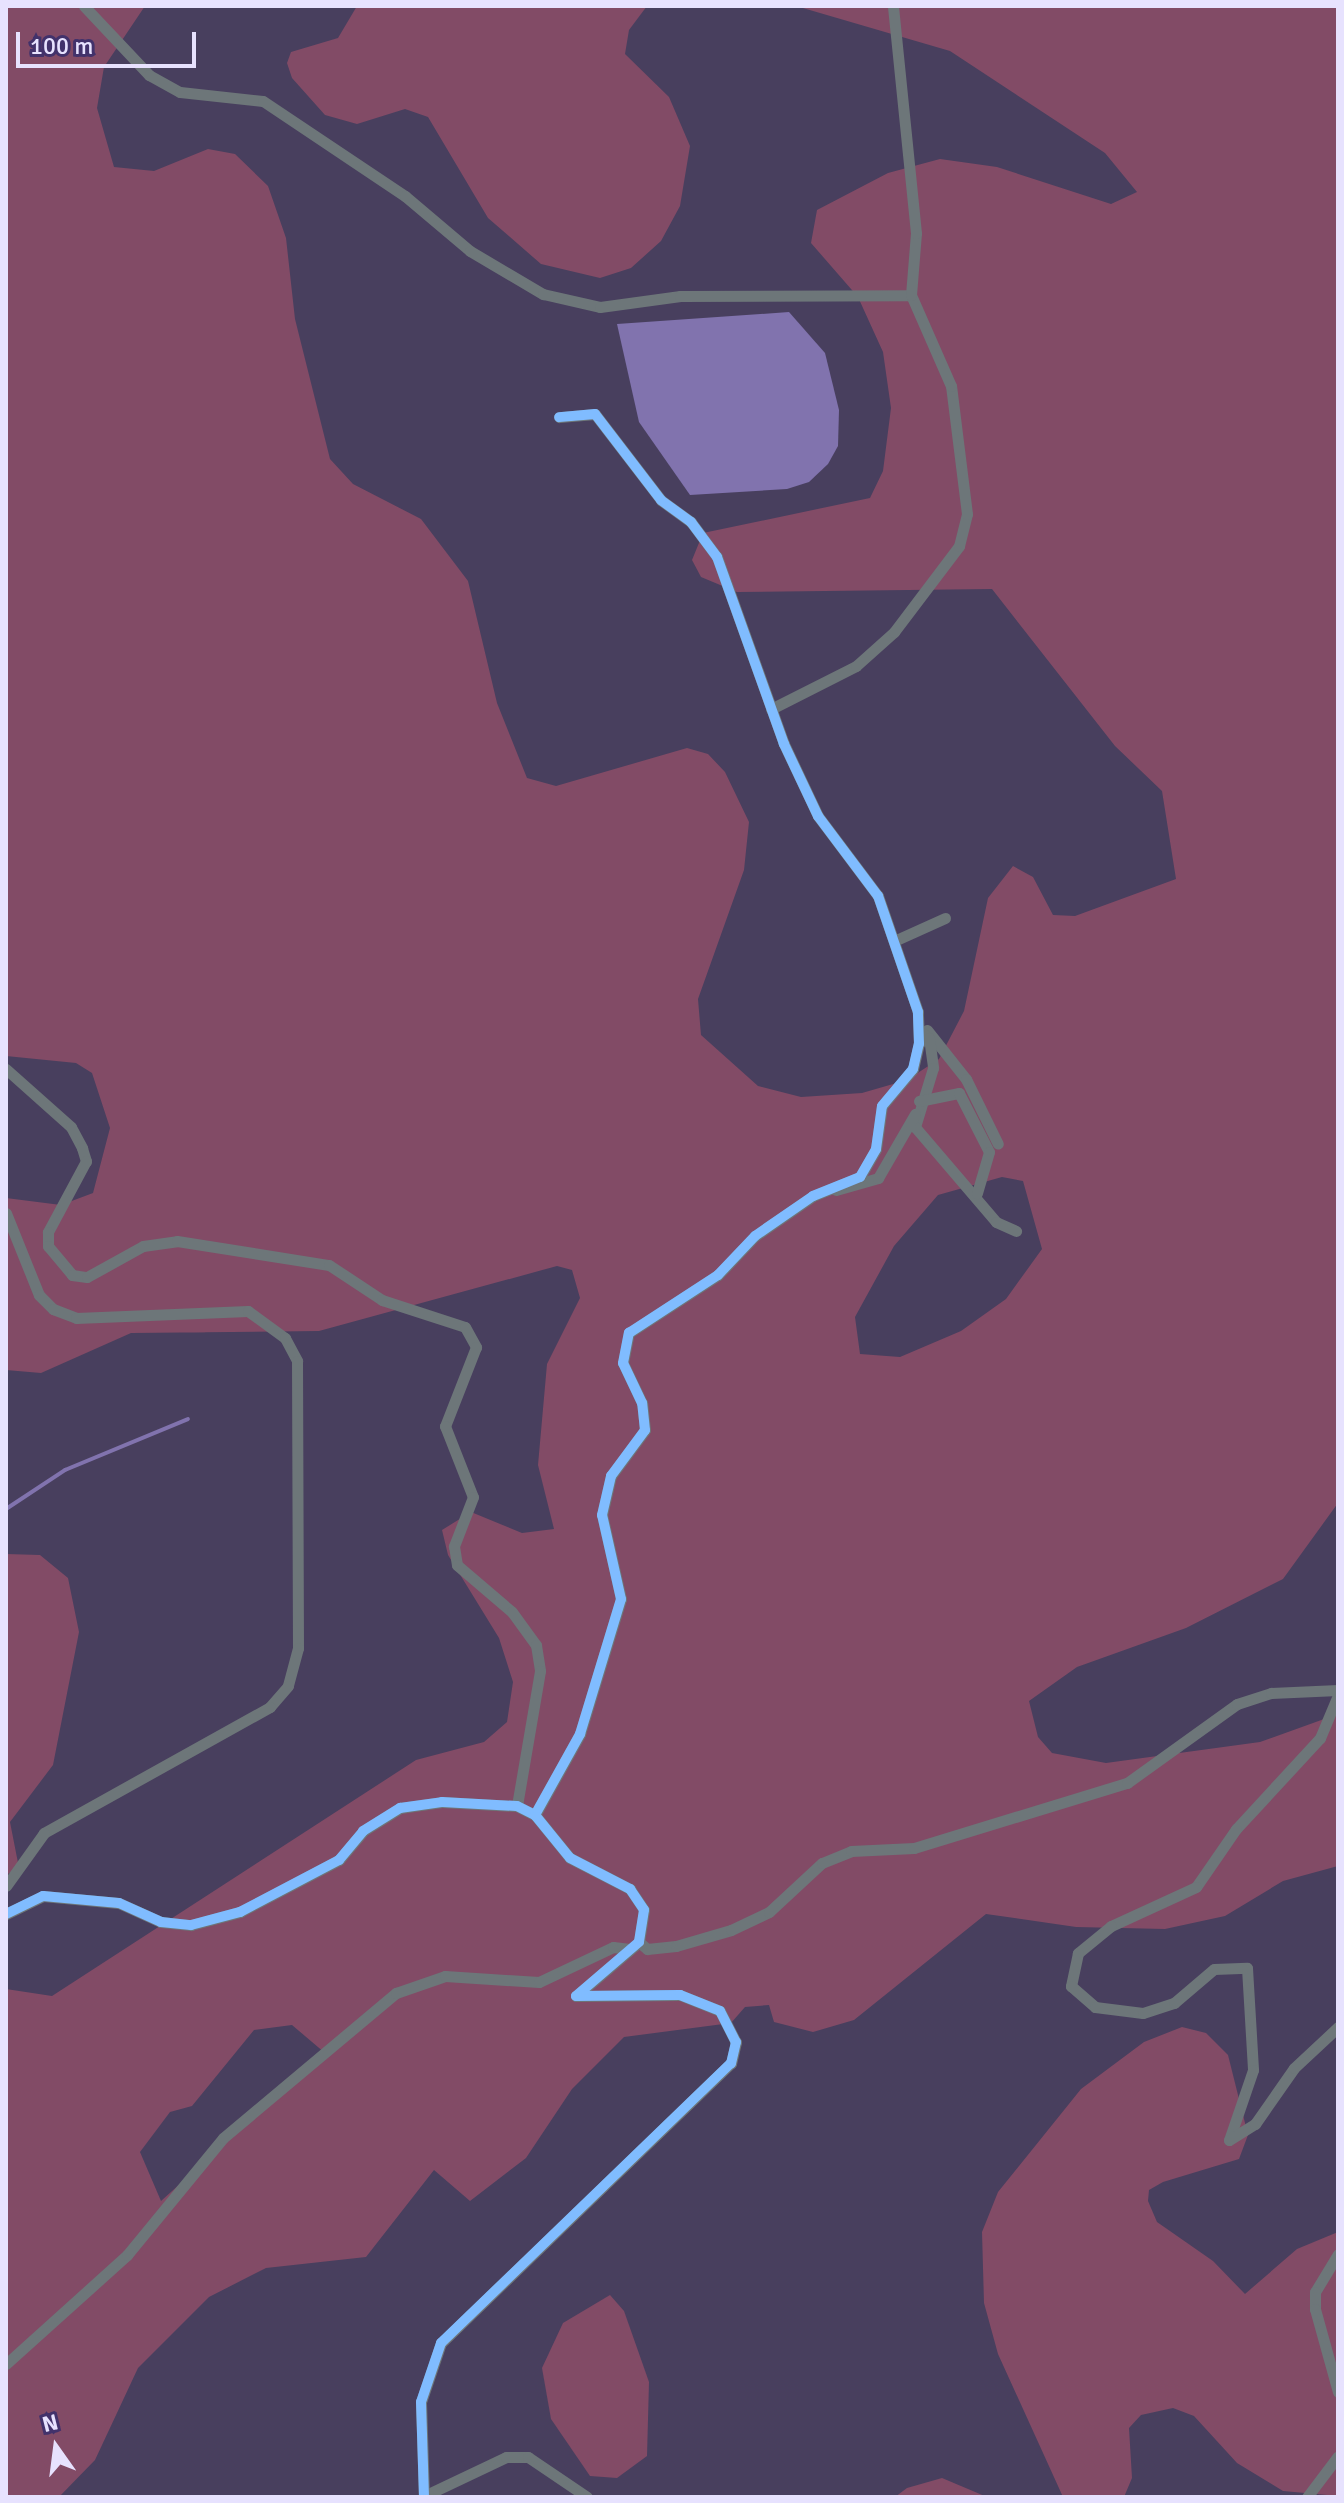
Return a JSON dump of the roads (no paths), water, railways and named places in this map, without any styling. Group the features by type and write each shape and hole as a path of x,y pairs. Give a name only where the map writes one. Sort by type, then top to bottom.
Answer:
{"street":[{"path":"84,6 149,75 180,92 274,107 405,196 470,251 556,298 600,307 680,296 911,295"},
{"path":"771,709 856,666 885,641 959,546 967,514 951,386 911,295 916,233 893,6"},
{"path":"535,1815 580,1734 621,1599 602,1515 611,1476 645,1430 642,1403 623,1363 629,1333 827,1190 860,1177 876,1149 882,1106 913,1069 919,1031 878,896 818,816 771,709 717,557 691,522 661,500 595,414 559,417"},
{"path":"894,941 945,918"},
{"path":"827,1190 857,1189 878,1178 915,1114 933,1068 929,1038 919,1031"},
{"path":"919,1031 941,1041 998,1144"},
{"path":"6,1069 71,1127 82,1148 86,1161 48,1232 48,1246 72,1275 87,1277 143,1246 177,1241 329,1265 382,1300 465,1327 476,1347 445,1426 473,1497 454,1546 457,1565 512,1612 536,1645 540,1671 517,1806"},
{"path":"919,1101 959,1093 989,1152 977,1193"},
{"path":"915,1114 928,1147 977,1193 996,1222 1016,1231"},
{"path":"6,1213 39,1295 53,1309 76,1318 248,1311 285,1338 297,1361 298,1648 288,1686 270,1707 44,1833 6,1886"},
{"path":"6,2364 127,2255 223,2138 396,1993 445,1976 539,1982 613,1947 647,1949 676,1946 731,1930 769,1912 822,1863 851,1851 914,1848 1127,1783 1237,1704 1271,1693 1338,1692 1320,1738 1236,1829 1196,1887 1100,1935 1078,1953 1071,1986 1095,2007 1143,2013 1174,2003 1214,1969 1247,1968 1253,2070 1229,2140 1255,2124 1294,2068 1338,2027"},
{"path":"6,1914 43,1896 119,1903 161,1922 191,1925 240,1912 339,1860 363,1831 400,1808 442,1802 517,1806 535,1815 570,1858 630,1889 644,1910 635,1946 576,1996 680,1995 706,2003 720,2011 737,2053 441,2343 421,2402 424,2497 506,2457 528,2457 587,2497"},
{"path":"1338,2254 1315,2292 1315,2309 1338,2392"},
{"path":"1307,2497 1338,2456"}],"waterway":[{"path":"6,1509 65,1470 188,1419"}]}
